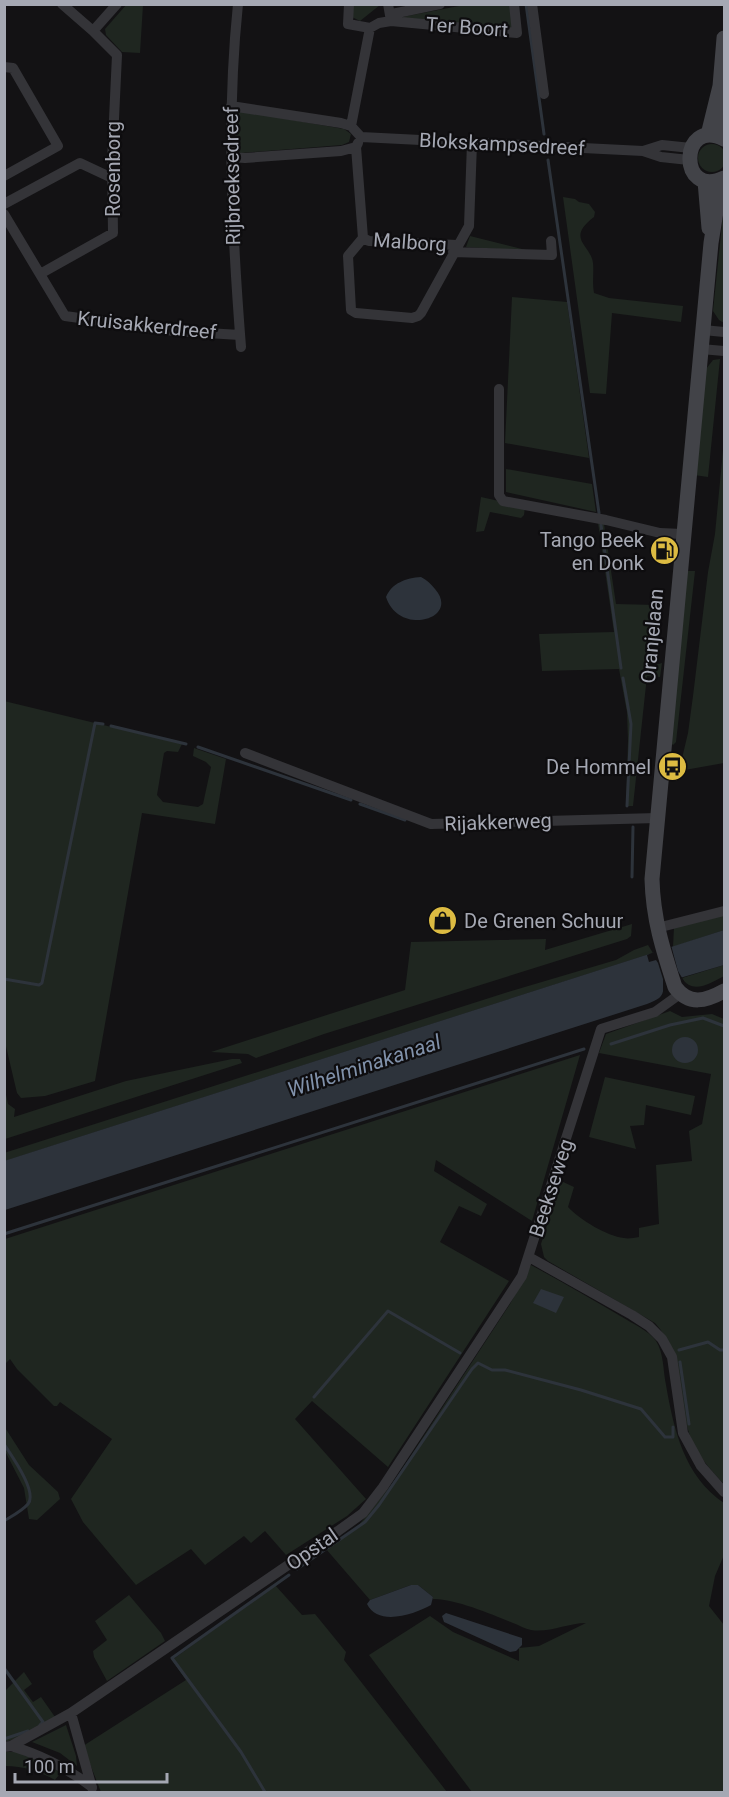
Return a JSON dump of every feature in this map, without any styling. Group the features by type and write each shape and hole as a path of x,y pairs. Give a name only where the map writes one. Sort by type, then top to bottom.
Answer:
{"main road":[{"path":"723,179 713,182 705,181 692,171 690,154 701,138 719,137 723,104 720,86 724,38"},
{"name":"Oranjelaan","path":"678,991 657,928 652,879 682,534 711,243 723,179"},
{"name":"Oranjelaan","path":"705,181 711,243"},
{"path":"678,991 688,999 698,1001 711,998 724,991"}],"street":[{"name":"Rosenborg","path":"40,274 113,233 112,178 117,55 62,4"},
{"path":"93,32 117,4"},
{"name":"Rijbroeksedreef","path":"238,4 232,60 231,157 232,232 241,347"},
{"path":"349,4 348,24 370,28 351,126 359,142"},
{"name":"Ter Boort","path":"370,28 390,13 440,4"},
{"name":"Ter Boort","path":"390,13 517,33 514,4"},
{"path":"532,4 544,94"},
{"path":"4,67 13,68 58,146 4,176"},
{"path":"231,106 351,126"},
{"name":"Blokskampsedreef","path":"231,157 341,151 359,142 472,143 643,151 662,145 690,154"},
{"name":"Malborg","path":"359,142 363,238 348,256 351,310 356,313 412,318 418,316 469,226 472,143"},
{"path":"4,204 80,164 112,178"},
{"name":"Kruisakkerdreef","path":"4,214 65,316 174,331 240,335"},
{"name":"Malborg","path":"363,238 369,241 455,249"},
{"path":"455,249 552,255 551,241"},
{"path":"703,330 724,332"},
{"path":"701,349 724,351"},
{"path":"499,389 499,495 503,501 606,520 660,533 682,534"},
{"name":"Rijakkerweg","path":"245,753 431,824 657,818"},
{"path":"657,928 724,911"},
{"name":"Beekseweg","path":"678,991 655,1012 601,1029 529,1257 632,1315 649,1326 662,1339 672,1357 683,1433 701,1466 724,1492"},
{"name":"Opstal","path":"8,1747 71,1713 329,1538 363,1512 383,1487 522,1276 529,1257"},
{"path":"71,1713 93,1790"},
{"path":"8,1747 34,1753 69,1770 93,1790"}],"shaded area":[{"path":"127,4 143,5 140,53 122,52 106,35 105,29"},
{"path":"352,5 380,5 360,21 352,17"},
{"path":"464,5 510,5 514,28 403,21 402,17"},
{"path":"241,111 344,129 351,134 349,142 342,145 241,153 235,148 235,115"},
{"path":"712,144 722,148 726,158 722,168 712,172 702,168 698,158 702,148"},
{"path":"563,197 589,204 595,212 594,217 581,231 580,236 593,263 594,293 609,298 683,306 681,322 612,313 606,394 590,393"},
{"path":"724,205 724,323 713,311"},
{"path":"470,236 530,251 466,247"},
{"path":"512,297 567,302 589,458 505,443"},
{"path":"720,359 708,477 694,475 706,369 713,360"},
{"path":"724,440 724,763 679,771 688,733 708,572 715,534"},
{"path":"506,469 592,484 596,512 506,492"},
{"path":"481,497 525,507 524,515 521,518 490,512 484,531 476,532"},
{"path":"598,523 604,524 616,604 655,605 649,667 662,663 660,677 647,676 633,806 626,806 627,712 619,669 542,671 539,634 614,632"},
{"path":"684,571 695,571 676,742 673,745 670,743"},
{"path":"4,701 182,744 178,752 164,753 157,795 163,802 198,807 203,804 211,767 193,756 194,748 226,759 215,824 142,813 95,1081 45,1096 21,1098 17,1093 4,1038"},
{"path":"724,915 724,930 673,947 674,927"},
{"path":"632,924 631,936 627,939 324,1034 256,1058 248,1054 211,1052 405,990 411,942 546,939 545,950"},
{"path":"648,945 653,953 5,1161 4,1153 508,992 616,960"},
{"path":"724,965 724,976 702,986 691,986 682,978"},
{"path":"670,1011 682,1017 712,1014 724,1019 724,1484 704,1462 690,1436 671,1348 655,1323 544,1257 541,1244 561,1181 574,1187 568,1207 579,1217 594,1227 617,1237 635,1238 639,1237 639,1228 659,1224 656,1165 692,1161 689,1131 702,1124 711,1074 599,1053 606,1034","holes":["689,1038 697,1047 691,1061 680,1062"]},
{"path":"580,1055 532,1221 436,1160 434,1171 487,1204 481,1216 459,1206 440,1242 509,1281 388,1467 312,1401 295,1419 366,1499 347,1516 286,1555 265,1531 251,1543 244,1536 205,1565 191,1549 136,1585 83,1522 71,1499 112,1439 60,1402 54,1406 10,1359 5,1364 5,1239"},
{"path":"240,1059 242,1063 5,1139 5,1090 8,1104 15,1109 14,1117 126,1081"},
{"path":"605,1077 695,1096 691,1115 646,1105 644,1125 630,1126 636,1149 589,1137"},
{"path":"531,1265 640,1328 656,1341 662,1357 673,1419 683,1451 699,1480 724,1503 724,1555 715,1576 709,1606 724,1625 724,1792 472,1792 369,1655 430,1616 453,1632 519,1661 519,1648 539,1646 586,1623 538,1631 529,1629 451,1601 433,1599 418,1585 411,1585 370,1600 326,1549 359,1525 395,1480 510,1304"},
{"path":"4,1426 29,1465 58,1492 60,1499 37,1520 29,1519 24,1488 5,1451"},
{"path":"275,1585 302,1615 315,1614 346,1652 344,1660 447,1792 101,1792 83,1746 186,1680 172,1660"},
{"path":"129,1595 165,1641 107,1681 93,1651 107,1640 95,1621"},
{"path":"24,1672 32,1684 24,1690 33,1702 41,1697 55,1717 18,1738 5,1742 5,1691"},
{"path":"66,1725 77,1766 60,1753 32,1742"},
{"path":"5,1752 22,1752 62,1771 55,1780 31,1770 5,1766"}],"water":[{"path":"421,577 435,589 441,600 440,609 425,619 414,620 403,617 393,609 386,597 400,582"},
{"name":"Wilhelminakanaal","path":"724,930 724,965 663,983 663,991 655,1001 5,1210 4,1161"},
{"path":"685,1037 694,1041 698,1050 694,1059 685,1063 676,1059 672,1050 676,1041"},
{"path":"541,1289 564,1297 556,1313 533,1303"},
{"path":"411,1585 418,1585 433,1597 431,1605 407,1615 388,1617 372,1611 367,1604 370,1600"},
{"path":"446,1613 522,1638 522,1645 516,1651 510,1652 444,1622 442,1616"}],"pier":[{"path":"671,945 678,971 684,981 666,986 667,990 663,991 663,979 658,963 656,960 649,962 647,955"}],"waterway":[{"path":"526,4 544,134"},
{"path":"548,160 599,513"},
{"path":"601,525 621,668"},
{"path":"623,678 631,724 627,806"},
{"path":"4,979 39,985 42,983 95,723 103,724"},
{"path":"111,726 186,744"},
{"path":"198,747 351,800"},
{"path":"360,804 405,820"},
{"path":"632,877 633,827"},
{"path":"611,1044 670,1025 703,1018 724,1026"},
{"path":"4,1234 584,1049"},
{"path":"314,1397 388,1311 460,1353"},
{"path":"679,1350 708,1342 724,1350"},
{"path":"680,1362 689,1424"},
{"path":"297,1569 365,1522 478,1363 492,1370 505,1370 641,1409 665,1437 673,1437 673,1427"},
{"path":"4,1444 27,1483 30,1498 23,1509 4,1521"},
{"path":"265,1792 241,1752 172,1658 289,1575"},
{"path":"4,1668 43,1722 40,1725"},
{"path":"4,1739 28,1731"}],"place":[{"name":"Tango Beek en Donk","path":"665,551"},
{"name":"De Hommel","path":"672,767"},
{"name":"De Grenen Schuur","path":"443,921"}]}
